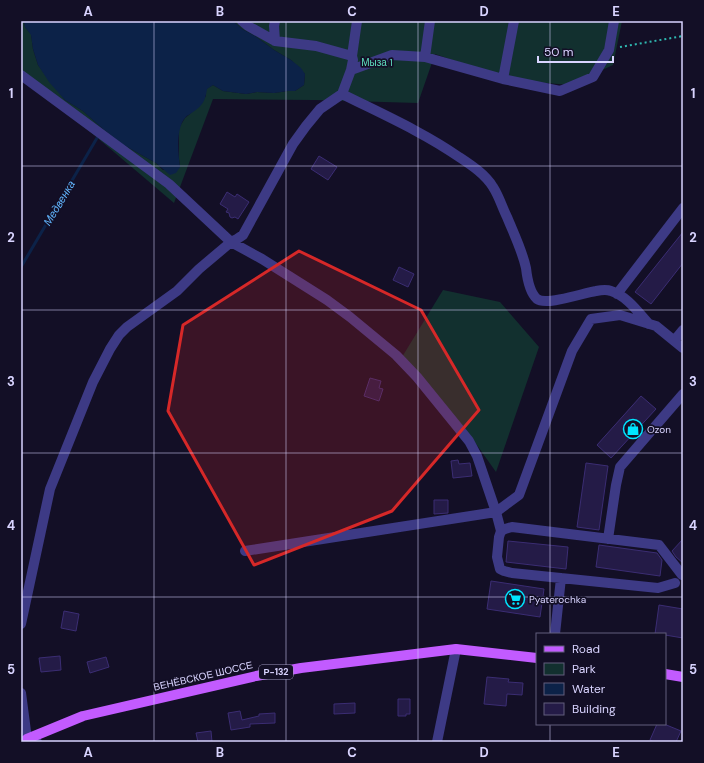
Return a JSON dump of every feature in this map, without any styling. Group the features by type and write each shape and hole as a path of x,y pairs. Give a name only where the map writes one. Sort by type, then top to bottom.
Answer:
{"main road":[{"name":"ВЕНЁВСКОЕ ШОССЕ","path":"29,741 83,716 256,676 301,668 456,649 536,658"},
{"path":"666,674 683,677"}],"street":[{"path":"242,21 248,26 276,41 316,46 352,56"},
{"path":"275,21 274,26 276,41"},
{"path":"21,624 50,490 93,382 110,349 119,335 127,327 177,291 231,242 243,235 293,144 320,109 342,94 351,70 357,21"},
{"path":"425,57 430,21"},
{"path":"503,79 514,21"},
{"path":"351,70 392,56 425,57 503,79 560,91 593,77 609,50 614,21"},
{"path":"21,75 169,184 231,242 262,259 327,300 396,355 417,377 469,441 477,456 501,531"},
{"path":"342,94 442,145 470,164 487,180 493,187 499,199 519,246 525,263 531,290 536,298 551,301 602,290 609,290 630,303 649,324"},
{"path":"617,294 683,208"},
{"path":"245,552 496,512 519,495 572,351 591,319 620,315 656,326 683,348"},
{"path":"674,341 683,330"},
{"path":"608,539 620,467 683,394"},
{"path":"512,527 659,545 681,579 658,588 504,571 500,569 497,557 498,537 501,531 505,528 512,527"},
{"path":"555,633 561,578"},
{"path":"437,742 456,649"},
{"path":"21,693 29,741"}],"path":[{"path":"609,50 683,36"}],"highlighted area":[{"path":"299,251 421,310 479,410 392,511 254,565 168,411 183,325"}],"green space":[{"name":"Мыза 1","path":"21,21 24,21 25,27 31,34 33,49 38,65 65,100 83,111 122,144 156,163 163,170 180,167 179,128 185,118 206,96 206,89 213,85 223,91 246,94 257,92 274,93 295,91 304,85 305,74 291,60 242,29 233,21 622,21 613,65 570,85 511,80 435,54 418,103 213,99 174,203 21,73"},
{"path":"443,290 500,302 539,347 496,472 474,441 402,357"}],"water":[{"path":"24,21 233,21 242,29 255,36 301,68 305,74 304,85 295,91 274,93 257,92 246,94 223,91 213,85 207,89 201,105 182,122 178,141 180,167 176,173 170,175 156,163 122,144 83,111 65,100 49,82 38,65 33,49 31,35 25,27"}],"building":[{"path":"319,156 337,167 328,180 311,169"},
{"path":"227,192 235,197 237,194 249,202 238,219 235,217 230,217 229,213 226,212 228,209 220,204"},
{"path":"683,232 683,263 651,304 635,292"},
{"path":"399,267 414,274 408,287 393,280"},
{"path":"370,378 381,381 379,388 383,389 379,401 364,396"},
{"path":"641,396 656,409 611,458 597,445"},
{"path":"458,460 459,464 470,463 472,476 453,478 451,461"},
{"path":"586,463 608,466 599,530 577,527"},
{"path":"434,500 448,500 448,513 434,514"},
{"path":"683,539 683,563 672,551"},
{"path":"508,541 568,547 566,569 506,562"},
{"path":"599,545 657,553 662,560 660,576 596,567"},
{"name":"Pyaterochka","path":"491,581 544,589 540,617 487,609"},
{"path":"659,605 683,609 683,638 666,635 666,633 655,633"},
{"path":"64,611 79,614 76,631 61,628"},
{"path":"60,656 61,670 41,672 39,658"},
{"path":"106,657 109,667 90,673 87,662"},
{"path":"487,677 509,679 508,682 523,683 522,695 507,694 506,706 484,704"},
{"path":"398,699 410,699 410,714 406,714 406,716 398,716"},
{"path":"355,703 355,713 334,714 334,704"},
{"path":"240,711 242,720 259,716 259,714 275,713 275,723 250,724 250,727 231,730 228,713"},
{"path":"657,725 666,725 681,731 676,742 654,742 650,740"},
{"path":"211,731 212,742 198,742 196,733"}],"waterway":[{"name":"Медвенка","path":"21,267 97,138"}],"place":[{"name":"Ozon","path":"633,429"},
{"name":"Pyaterochka","path":"515,599"}]}
